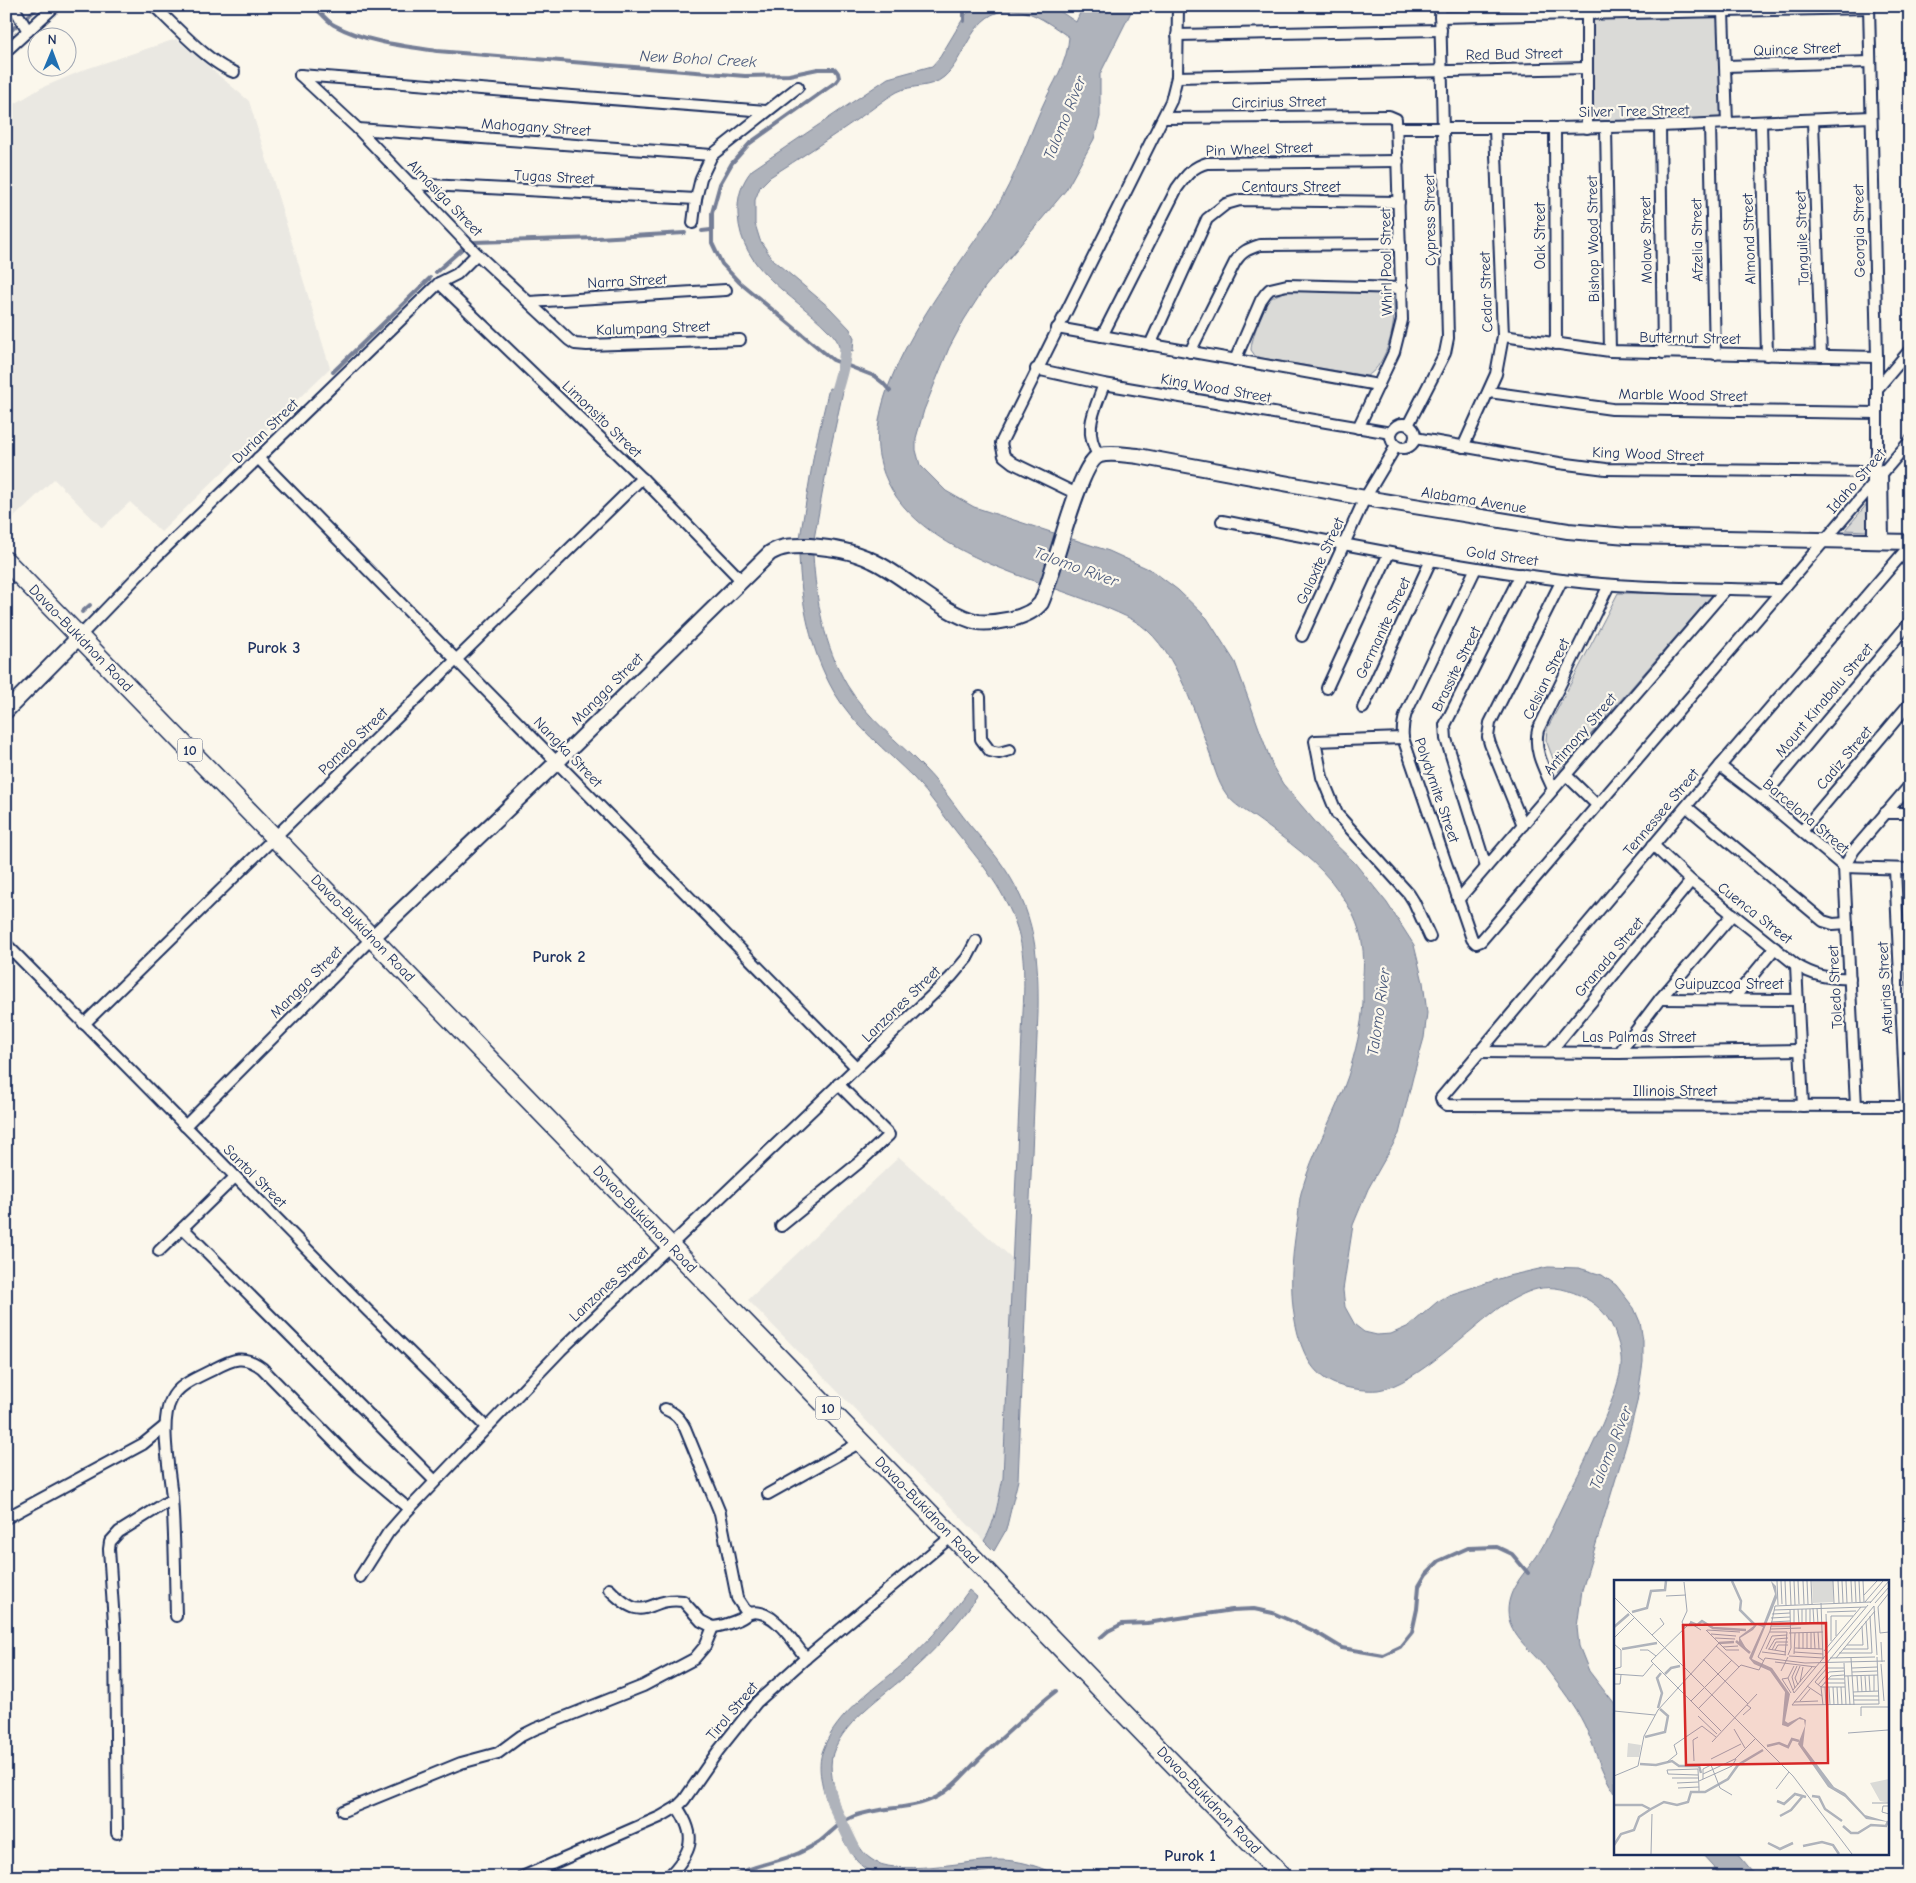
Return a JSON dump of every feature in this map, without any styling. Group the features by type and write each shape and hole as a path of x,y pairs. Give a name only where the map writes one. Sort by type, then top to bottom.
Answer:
{"highway":[{"name":"Davao-Bukidnon Road","path":"6,562 80,636 1283,1877"}],"street":[{"path":"6,51 28,31 13,6"},
{"path":"31,28 55,6"},
{"path":"154,6 214,60 234,72"},
{"path":"1104,384 1089,431 1090,440 1099,456 1087,467 1077,494 1013,463 1004,456 1002,452 1003,438 1163,118 1174,90 1177,77 1178,6"},
{"path":"1440,12 1551,10 1586,14 1603,10 1710,9 1723,11 1760,8 1869,7"},
{"name":"Georgia Street","path":"1869,7 1877,357 1878,542"},
{"path":"1723,11 1727,124"},
{"name":"Cypress Street","path":"1408,424 1447,346 1440,12"},
{"path":"1586,14 1587,128"},
{"path":"1177,34 1441,30"},
{"name":"Quince Street","path":"1725,66 1870,62"},
{"name":"Red Bud Street","path":"1441,71 1587,68"},
{"path":"1177,77 1441,71"},
{"name":"Almasiga Street","path":"569,340 477,254 358,129 300,75 766,111"},
{"path":"693,223 701,178 712,155 798,87"},
{"name":"Circirius Street","path":"1163,118 1394,117"},
{"name":"Whirl Pool Street","path":"1358,428 1394,352 1402,320 1397,128 1394,117"},
{"name":"Silver Tree Street","path":"1397,128 1587,128 1871,117"},
{"name":"Tanguile Street","path":"1813,120 1821,356"},
{"name":"Almond Street","path":"1761,122 1767,355"},
{"name":"Afzelia Street","path":"1710,124 1715,354"},
{"name":"Molave Street","path":"1660,126 1663,353"},
{"name":"Bishop Wood Street","path":"1606,127 1610,351"},
{"name":"Cedar Street","path":"1463,447 1490,392 1500,358 1503,336 1496,128"},
{"name":"Oak Street","path":"1555,128 1556,344"},
{"name":"Mahogany Street","path":"358,129 712,155"},
{"name":"Pin Wheel Street","path":"1102,336 1178,188 1188,173 1197,166 1207,163 1398,161"},
{"name":"Tugas Street","path":"410,184 696,199"},
{"name":"Centaurs Street","path":"1150,345 1207,219 1226,204 1240,200 1399,202"},
{"path":"1190,352 1235,262 1246,249 1260,245 1400,244"},
{"name":"Durian Street","path":"80,636 157,556 439,283 457,274 477,254"},
{"name":"Limonsito Street","path":"439,283 642,478 741,580"},
{"path":"1235,360 1261,300 1270,290 1287,286 1402,288"},
{"name":"Narra Street","path":"529,302 726,290"},
{"path":"1057,328 1378,385"},
{"name":"Butternut Street","path":"1503,336 1610,351 1877,357"},
{"name":"Kalumpang Street","path":"569,340 575,344 587,345 740,340"},
{"path":"1877,389 1910,350"},
{"name":"King Wood Street","path":"1036,369 1104,384 1391,433"},
{"name":"Marble Wood Street","path":"1490,392 1612,409 1877,413"},
{"path":"1408,424 1413,428 1415,438 1408,447 1396,446 1392,441 1391,433 1396,426 1408,424"},
{"name":"King Wood Street","path":"1415,438 1606,469 1878,472"},
{"name":"Idaho Street","path":"1476,942 1481,941 1873,484 1878,472 1910,441"},
{"path":"1366,498 1396,446"},
{"name":"Alabama Avenue","path":"1099,456 1114,454 1138,456 1521,525 1590,534 1910,544"},
{"name":"Nangka Street","path":"258,458 856,1068"},
{"name":"Pomelo Street","path":"84,1024 642,478"},
{"path":"1873,484 1878,542"},
{"name":"Mangga Street","path":"185,1126 372,938 556,762 763,558 777,549 792,546 843,550 872,560 954,612 978,622 996,622 1023,615 1037,608 1044,599 1077,494"},
{"name":"Galaxite Street","path":"1302,636 1366,498"},
{"name":"Gold Street","path":"1222,522 1476,568 1562,580 1609,585 1781,590"},
{"name":"Tennessee Street","path":"1442,1101 1442,1095 1478,1052 1910,544"},
{"path":"1327,688 1389,553"},
{"name":"Germanite Street","path":"1363,708 1431,560"},
{"name":"Polydymite Street","path":"1476,568 1403,722 1403,738 1458,900 1472,939 1476,942"},
{"name":"Brassite Street","path":"1486,867 1446,739 1445,725 1521,574"},
{"path":"1523,825 1490,744 1488,731 1562,580"},
{"name":"Celsian Street","path":"1553,789 1538,755 1536,745 1538,730 1609,585"},
{"name":"Antimony Street","path":"1458,900 1726,588"},
{"name":"Mount Kinabalu Street","path":"1762,798 1910,622"},
{"path":"6,711 80,636"},
{"path":"980,697 981,739 990,751 999,753 1010,750"},
{"name":"Cadiz Street","path":"1802,832 1910,703"},
{"path":"1403,738 1315,741 1322,777 1337,814 1409,894 1430,937"},
{"name":"Barcelona Street","path":"1720,766 1762,798 1844,867 1910,869"},
{"path":"1566,775 1597,805"},
{"path":"1844,867 1854,850 1910,785"},
{"path":"1687,807 1824,921 1833,924 1847,924"},
{"path":"1885,813 1910,813"},
{"name":"Cuenca Street","path":"1653,845 1692,882 1796,965 1812,974 1823,977 1850,978"},
{"name":"Toledo Street","path":"1844,867 1856,1106"},
{"name":"Asturias Street","path":"1895,869 1908,1106"},
{"name":"Granada Street","path":"1550,1052 1692,882"},
{"path":"1619,1053 1660,999 1732,914"},
{"name":"Lanzones Street","path":"360,1577 388,1533 486,1427 561,1350 951,977 967,958 976,941"},
{"name":"Santol Street","path":"6,944 235,1178 486,1427"},
{"path":"1733,999 1775,948"},
{"path":"1796,965 1803,1106"},
{"name":"Guipuzcoa Street","path":"1660,999 1798,1000"},
{"name":"Las Palmas Street","path":"1478,1052 1619,1053 1800,1050"},
{"path":"781,1226 861,1161 889,1135 838,1084"},
{"name":"Illinois Street","path":"1442,1101 1447,1105 1908,1106"},
{"path":"159,1251 235,1178"},
{"path":"183,1228 436,1481"},
{"path":"176,1616 172,1499 165,1426 166,1411 171,1398 179,1389 228,1361 249,1360 262,1368 359,1467 409,1509"},
{"path":"665,1409 673,1412 680,1418 685,1428 720,1513 736,1598 745,1610 750,1613"},
{"path":"6,1518 143,1444 165,1426"},
{"path":"768,1494 861,1442"},
{"path":"117,1833 115,1636 110,1542 119,1532 172,1499"},
{"name":"Tirol Street","path":"522,1877 677,1808 757,1702 806,1658 952,1536"},
{"path":"609,1589 628,1606 636,1609 646,1609 672,1601 683,1602 689,1606 701,1621 713,1627 732,1623 750,1613 760,1613 776,1621 806,1658"},
{"path":"343,1811 461,1763 498,1753 521,1736 535,1729 643,1686 694,1659 705,1646 713,1627"},
{"path":"668,1877 681,1863 691,1845 688,1826 677,1808"}],"shaded area":[{"path":"1718,16 1721,118 1594,122 1590,19"},
{"path":"176,39 249,101 330,368 161,532 130,502 102,528 54,479 6,525 6,109 41,88 65,78 78,78 78,72"},
{"path":"1288,291 1386,293 1393,296 1393,328 1381,362 1367,376 1256,357 1251,350 1264,309 1270,299"},
{"path":"1868,503 1867,531 1845,530"},
{"path":"1618,593 1713,594 1558,772 1546,740 1547,729"},
{"path":"899,1157 1012,1258 1003,1478 994,1519 990,1532 984,1541 748,1300"}],"water":[{"name":"Talomo River","path":"974,6 1052,6 1076,22 1083,6 1134,6 1100,74 1100,117 1094,139 1066,190 985,287 949,348 924,410 916,438 916,450 920,465 946,491 974,507 1109,551 1153,571 1178,590 1207,618 1235,662 1273,767 1283,784 1330,839 1354,862 1387,903 1414,945 1423,982 1427,1013 1424,1038 1399,1134 1368,1189 1353,1225 1343,1290 1345,1307 1355,1325 1364,1332 1377,1335 1391,1334 1409,1326 1437,1302 1449,1295 1508,1276 1548,1267 1579,1268 1602,1275 1616,1285 1634,1308 1640,1322 1643,1341 1643,1362 1637,1402 1627,1442 1582,1590 1577,1627 1579,1646 1589,1671 1614,1704 1614,1791 1605,1777 1580,1717 1549,1672 1517,1636 1509,1620 1508,1611 1514,1588 1545,1543 1591,1449 1613,1397 1621,1368 1621,1358 1619,1345 1611,1324 1601,1309 1585,1298 1561,1289 1543,1288 1533,1290 1503,1305 1426,1367 1393,1386 1378,1390 1350,1388 1332,1383 1317,1372 1303,1349 1294,1316 1292,1288 1294,1246 1301,1193 1311,1163 1348,1076 1360,1030 1363,1002 1363,952 1360,933 1352,914 1332,882 1313,862 1237,805 1227,795 1218,778 1196,714 1180,677 1170,659 1147,630 1133,620 1101,605 984,561 948,542 916,519 892,491 879,456 878,426 886,394 899,361 937,295 1002,198 1062,65 1069,37 1038,17 1021,11 1003,11 992,15 983,21 969,39 958,60 939,81 909,88 892,95 770,177 760,187 755,200 755,224 760,240 773,260 830,308 850,329 854,338 853,351 839,347 836,339 829,331 770,280 748,251 741,235 738,215 739,197 742,185 752,170 888,78 932,66 940,57 964,17"},
{"path":"829,388 843,391 814,539 800,538 814,453"},
{"path":"799,555 813,555 816,589 822,622 832,655 847,685 873,719 936,781 991,850 1017,889 1025,907 1035,946 1038,1013 1018,1480 1006,1530 994,1551 984,1541 994,1519 1003,1478 1024,995 1024,969 1021,944 1012,913 988,872 920,785 861,727 834,692 819,660 808,626 802,591"},
{"path":"969,1590 977,1597 949,1633 917,1666 858,1717 839,1740 833,1753 831,1765 838,1802 828,1806 821,1778 820,1764 829,1736 848,1711 926,1643"},
{"path":"853,1835 860,1848 871,1859 896,1867 932,1867 1007,1860 1031,1865 1061,1877 1034,1877 1001,1871 928,1876 892,1876 877,1873 866,1869 855,1859 843,1839"},
{"path":"1703,1856 1740,1856 1757,1877 1722,1877"}],"pier":[{"path":"1056,530 1072,535 1054,592 1039,586"}],"waterway":[{"name":"New Bohol Creek","path":"25,19 39,6"},
{"name":"New Bohol Creek","path":"314,6 331,23 358,36 437,51 745,76 789,75 818,69 835,69 839,78 836,82 750,143 732,163 720,184 712,213 712,243 722,264 739,282 833,360 874,376 890,391"},
{"path":"964,6 964,21"},
{"name":"New Bohol Creek","path":"6,35 17,25"},
{"path":"702,231 711,230"},
{"path":"474,242 685,233"},
{"path":"436,272 463,248"},
{"path":"333,372 430,278"},
{"path":"832,406 844,359 845,340 843,333"},
{"path":"82,612 90,605"},
{"path":"1100,1638 1108,1631 1122,1624 1147,1623 1232,1610 1254,1609 1273,1613 1314,1631 1342,1648 1383,1655 1400,1647 1412,1632 1419,1586 1426,1574 1439,1561 1468,1548 1497,1547 1512,1554 1528,1573"},
{"path":"731,1877 799,1853 819,1842 852,1817 873,1811 905,1807 937,1797 954,1784 1007,1733 1056,1691"},
{"path":"829,1788 833,1804 855,1850"}],"district":[{"name":"Purok 3","path":"274,648"},
{"name":"Purok 2","path":"559,957"},
{"name":"Purok 1","path":"1190,1856"}]}
